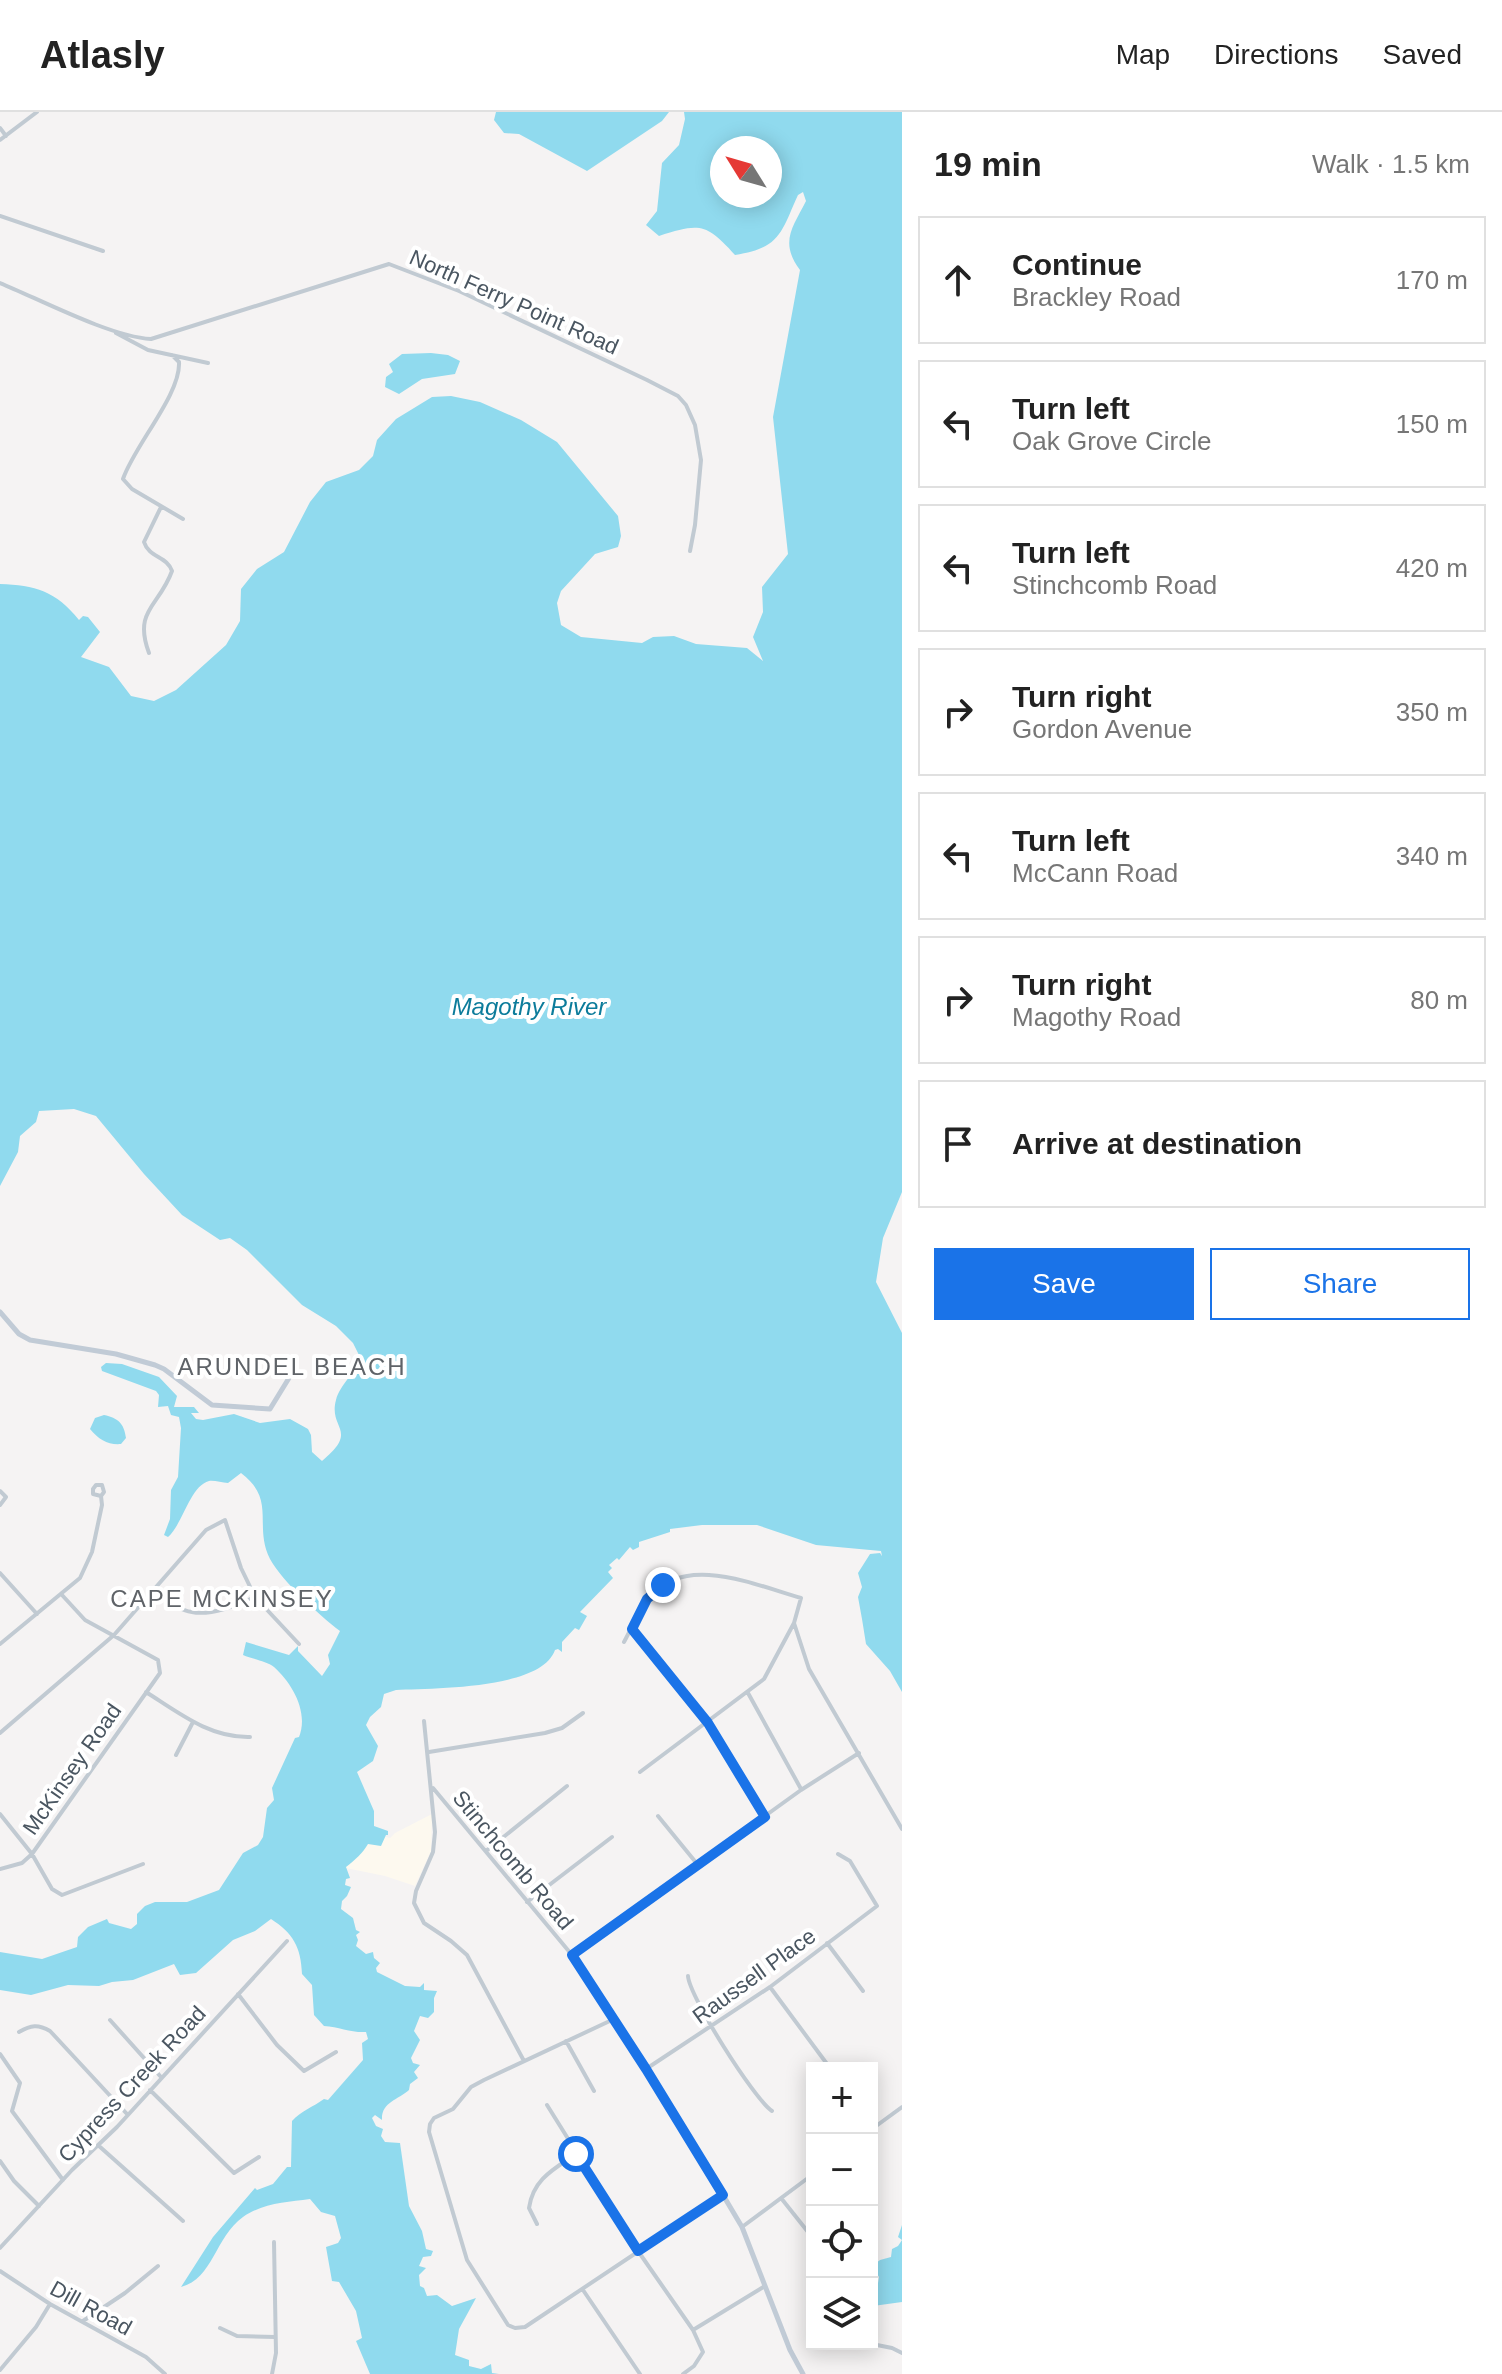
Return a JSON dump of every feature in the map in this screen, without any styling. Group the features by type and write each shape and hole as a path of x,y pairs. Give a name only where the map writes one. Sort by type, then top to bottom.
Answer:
{"street":[{"path":"0,140 37,112"},
{"path":"0,128 6,136"},
{"path":"0,216 103,251"},
{"name":"North Ferry Point Road","path":"0,283 111,330 140,339 168,336 389,264 459,291 678,396 686,405 695,425 701,460 690,551"},
{"path":"111,330 128,342 148,350 208,363"},
{"path":"172,355 179,362 178,379 123,479 126,485 183,519"},
{"path":"149,653 143,638 143,624 172,571 165,561 150,553 144,542 161,507"},
{"path":"0,1312 19,1334 30,1340 116,1354 164,1369 212,1405 270,1409 289,1378"},
{"path":"0,1491 6,1497 0,1505"},
{"path":"0,1644 80,1578 90,1560 102,1505 101,1496"},
{"path":"0,1733 114,1635 207,1529 227,1520 241,1568 255,1597 299,1644"},
{"path":"0,1573 37,1614"},
{"path":"624,1642 647,1599 662,1585 684,1577 707,1574 801,1598 794,1623 764,1679 640,1772"},
{"path":"152,1592 197,1613 255,1597"},
{"path":"62,1595 80,1616 114,1635"},
{"path":"794,1623 809,1669 902,1829"},
{"path":"632,1629 708,1723 765,1817"},
{"name":"McKinsey Road","path":"0,1869 22,1863 32,1854 160,1673 158,1660 114,1635"},
{"path":"146,1692 193,1722 228,1736 250,1737"},
{"path":"748,1693 801,1790"},
{"path":"429,1752 545,1733 562,1728 583,1713"},
{"path":"424,1721 435,1832 433,1852 414,1903 424,1923 467,1955 524,2061"},
{"path":"176,1755 193,1722"},
{"path":"572,1955 801,1790 859,1753"},
{"path":"486,1851 567,1786"},
{"name":"Stinchcomb Road","path":"433,1788 572,1955 723,2195"},
{"path":"0,1814 32,1854 52,1889 62,1895 143,1864"},
{"path":"658,1816 698,1865"},
{"path":"527,1902 612,1837"},
{"name":"Raussell Place","path":"646,2069 770,1987 877,1906 850,1861 838,1854"},
{"name":"Cypress Creek Road","path":"0,2248 99,2146 287,1941"},
{"path":"827,1943 863,1991"},
{"path":"688,1976 688,1985 713,2026 758,2098 772,2111"},
{"path":"770,1987 826,2062"},
{"path":"238,1994 277,2045 304,2071 336,2052"},
{"path":"614,2019 471,2087 453,2109 434,2118 430,2124 429,2132 467,2260 508,2325 525,2327 723,2195 742,2227 790,2350 803,2374"},
{"path":"110,2020 161,2077"},
{"path":"19,2032 41,2025 50,2031 127,2114"},
{"path":"566,2041 594,2091"},
{"path":"0,2054 20,2083 12,2111 63,2180"},
{"path":"150,2090 234,2173 259,2157"},
{"path":"547,2105 638,2251 693,2330 703,2352 694,2366 683,2374"},
{"path":"878,2124 902,2107"},
{"path":"99,2146 183,2221"},
{"path":"537,2224 529,2208 535,2186 542,2177 576,2154"},
{"path":"0,2161 14,2181 39,2206"},
{"path":"742,2227 806,2179"},
{"path":"781,2198 806,2229"},
{"path":"272,2374 276,2361 274,2242"},
{"path":"83,2321 158,2266"},
{"name":"Dill Road","path":"0,2271 50,2304 146,2357 165,2374"},
{"path":"693,2330 765,2286"},
{"path":"582,2289 640,2374"},
{"path":"0,2370 36,2327 50,2304"},
{"path":"220,2328 237,2336 275,2337"},
{"path":"878,2346 902,2353"}],"shaded area":[{"path":"432,1814 431,1851 415,1886 385,1876 331,1865 323,1818 390,1838"}],"water":[{"path":"496,112 669,112 662,121 587,171 519,134 504,133 494,120"},
{"name":"Magothy River","path":"684,112 902,112 902,1192 883,1238 876,1282 902,1333 902,1692 890,1671 866,1644 858,1597 862,1587 858,1573 870,1554 880,1553 882,1556 881,1551 816,1545 757,1525 702,1525 670,1529 670,1532 639,1542 639,1547 633,1550 630,1547 619,1560 617,1558 609,1565 612,1568 608,1572 613,1578 580,1612 587,1616 579,1630 575,1628 562,1642 562,1652 555,1650 546,1663 529,1673 484,1684 396,1690 384,1694 381,1707 366,1725 378,1746 373,1761 357,1772 374,1811 374,1826 388,1831 388,1835 381,1846 368,1844 346,1867 350,1878 346,1879 345,1885 351,1887 342,1901 341,1909 353,1918 356,1930 360,1932 356,1935 356,1946 366,1954 373,1952 380,1963 377,1972 405,1986 420,1987 424,1983 424,1990 437,1991 434,2012 428,2018 420,2016 414,2031 420,2040 411,2058 413,2063 420,2065 414,2072 418,2078 410,2084 409,2090 387,2105 382,2120 375,2115 372,2118 376,2126 383,2129 381,2136 385,2142 400,2143 409,2206 422,2231 426,2249 433,2251 431,2256 423,2257 419,2266 426,2268 419,2275 420,2286 427,2296 437,2295 452,2306 476,2298 459,2329 455,2355 469,2360 469,2366 481,2369 491,2364 492,2373 499,2374 370,2374 356,2341 362,2338 356,2311 339,2282 332,2281 326,2247 338,2243 341,2238 335,2216 321,2212 310,2199 267,2206 243,2217 226,2235 200,2276 181,2287 213,2237 255,2188 273,2184 287,2167 291,2167 292,2121 324,2099 328,2100 363,2060 362,2043 368,2039 366,2032 324,2026 314,2015 312,1985 302,1974 298,1948 285,1930 271,1919 255,1931 233,1940 196,1973 180,1975 174,1964 133,1980 99,1986 68,1985 31,1995 0,1990 0,1952 42,1959 77,1947 78,1937 88,1927 107,1919 109,1923 131,1929 137,1924 137,1914 145,1906 155,1902 187,1902 219,1890 243,1853 258,1845 263,1837 267,1808 274,1800 272,1788 302,1727 300,1708 287,1681 274,1667 243,1655 246,1642 289,1655 298,1646 298,1651 322,1676 330,1664 328,1655 340,1631 292,1587 270,1559 263,1535 262,1503 252,1483 241,1473 228,1483 211,1481 202,1484 173,1531 168,1537 164,1535 170,1519 171,1490 178,1477 179,1417 171,1415 168,1406 158,1407 159,1395 156,1391 102,1371 101,1367 106,1363 122,1364 159,1377 177,1396 174,1407 194,1407 199,1413 191,1413 196,1419 234,1414 260,1423 290,1419 308,1429 312,1452 322,1461 339,1442 341,1436 336,1400 359,1355 353,1343 336,1326 302,1305 247,1250 230,1238 220,1240 182,1215 96,1116 74,1109 39,1111 36,1122 20,1136 18,1152 0,1186 0,584 34,588 62,602 79,620 83,616 88,617 100,632 81,657 109,667 131,696 154,701 176,690 226,645 240,621 241,589 257,569 284,552 310,502 326,482 359,470 373,456 377,440 396,419 432,397 451,396 480,402 521,420 557,442 618,516 621,536 618,547 595,554 561,591 557,603 561,625 581,637 642,643 653,637 674,636 696,644 747,648 763,661 753,637 763,612 762,587 788,554 773,417 800,270 790,251 790,235 806,201 803,192 798,195 777,236 771,243 750,252 735,255 717,237 702,229 684,229 659,236 646,225 657,211 662,163 679,145"},
{"path":"402,354 448,355 460,361 455,374 422,379 399,394 385,387 386,377 393,372 389,364"},
{"path":"104,1415 117,1420 124,1428 126,1438 121,1444 104,1441 90,1429 95,1418"},
{"path":"902,2240 902,2302 878,2305 878,2262 891,2257 892,2249"}],"district":[{"name":"ARUNDEL BEACH","path":"292,1366"},
{"name":"CAPE MCKINSEY","path":"222,1598"}],"route":[{"path":"576,2154 638,2251 723,2195 572,1955 765,1817 708,1723 632,1629 647,1599 663,1585"}]}
